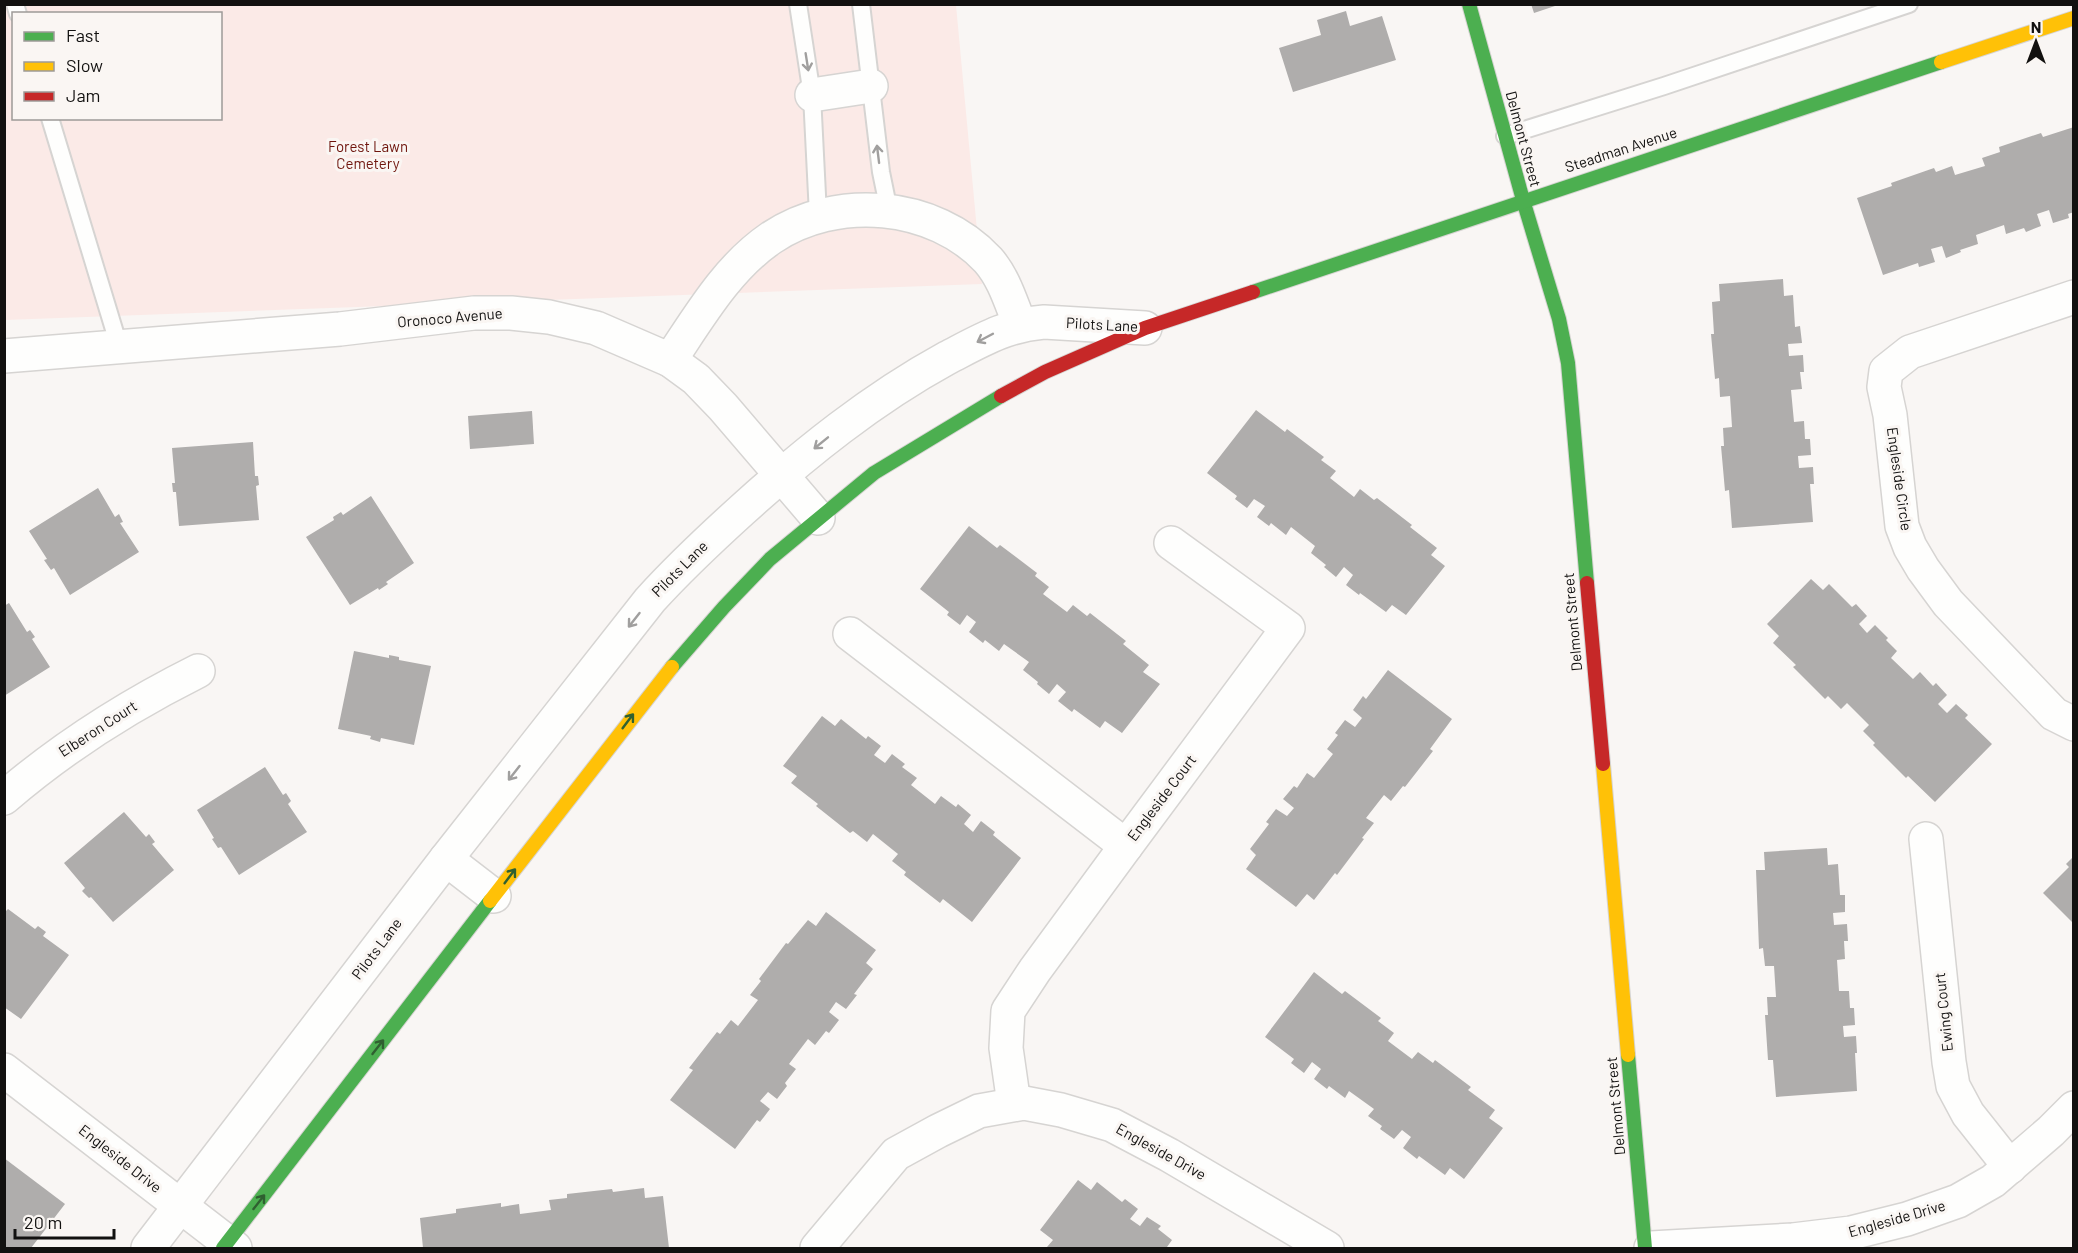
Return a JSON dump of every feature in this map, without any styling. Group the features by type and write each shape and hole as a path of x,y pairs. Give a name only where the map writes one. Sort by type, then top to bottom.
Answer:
{"street":[{"name":"Delmont Street","path":"1469,4 1523,200 1559,319 1568,363 1645,1248"},
{"name":"Steadman Avenue","path":"1145,328 2073,18"},
{"path":"812,95 871,86"},
{"path":"670,360 733,271 771,238 795,224 819,215 849,211 889,211 912,215 931,221 954,233 980,253 997,273 1006,289 1020,326"},
{"name":"Engleside Circle","path":"2073,297 1910,352 1886,370 1884,387 1890,415 1902,526 1910,547 1948,603 2054,714 2073,724"},
{"name":"Oronoco Avenue","path":"4,356 340,329 474,313 512,313 549,317 596,328 670,360 696,379 819,518"},
{"name":"Pilots Lane","path":"148,1248 446,859 650,600 681,566 780,476 848,421 921,372 997,331 1044,322 1145,328"},
{"name":"Pilots Lane","path":"229,1247 654,688 770,559 874,473 972,412 1045,372 1145,328"},
{"name":"Engleside Court","path":"1014,1104 1006,1048 1008,1011 1035,970 1288,628 1172,543"},
{"path":"850,634 1126,846"},
{"name":"Elberon Court","path":"4,798 84,735 155,692 198,671"},
{"name":"Ewing Court","path":"1926,839 1953,1086 1968,1114 2010,1167"},
{"path":"446,859 494,896"},
{"name":"Engleside Drive","path":"4,1070 180,1206 229,1247"},
{"name":"Engleside Drive","path":"817,1248 896,1154 980,1112 1024,1103 1061,1110 1112,1125 1169,1155 1327,1248"},
{"name":"Engleside Drive","path":"1651,1248 1793,1240 1851,1233 1907,1219 1958,1201 1993,1181 2051,1131 2073,1108"}],"lane":[{"path":"798,4 812,95 819,215"},
{"path":"861,4 881,172 889,211"},
{"path":"1505,136 1664,86 1909,4"},
{"path":"51,120 119,346"}],"green space":[{"name":"Forest Lawn Cemetery","path":"4,5 956,5 982,284 5,320"}],"building":[{"path":"1531,4 1558,4 1558,5 1534,13"},
{"path":"1346,11 1350,26 1382,16 1396,60 1293,92 1279,48 1321,35 1317,20"},
{"path":"2074,127 2074,212 2068,214 2069,218 2053,223 2049,210 2037,214 2041,226 2026,232 2024,228 2006,234 2004,225 1976,235 1978,244 1960,250 1961,252 1946,258 1942,246 1931,249 1935,262 1919,267 1918,263 1883,275 1857,198 1934,168 1936,172 1952,166 1955,175 1985,166 1982,158 2000,152 1999,147 2041,133 2043,137"},
{"path":"1783,279 1784,296 1793,295 1795,327 1800,326 1802,343 1788,344 1789,356 1803,355 1804,372 1800,372 1802,389 1791,390 1794,422 1804,421 1805,439 1810,439 1811,455 1798,456 1799,468 1813,467 1814,484 1810,484 1813,522 1732,528 1729,490 1725,491 1721,446 1724,446 1723,428 1732,427 1730,396 1720,397 1719,378 1715,379 1711,334 1714,334 1712,302 1720,301 1719,284"},
{"path":"1256,410 1285,432 1287,429 1324,457 1321,460 1336,471 1330,478 1354,497 1360,489 1374,500 1377,498 1437,548 1431,555 1445,566 1406,615 1392,605 1386,612 1360,593 1359,595 1346,585 1353,575 1344,567 1336,577 1311,553 1315,546 1291,527 1286,535 1271,523 1269,526 1257,517 1265,506 1254,499 1247,508 1235,499 1237,496 1207,473"},
{"path":"532,411 534,444 470,449 468,416"},
{"path":"253,442 255,476 258,476 259,485 256,486 259,520 179,526 176,492 173,492 172,483 175,483 172,448"},
{"path":"98,488 115,517 119,514 123,522 120,523 139,552 70,595 54,568 51,570 44,560 47,559 29,531"},
{"path":"371,496 414,563 386,582 388,584 379,590 378,588 350,605 306,537 334,520 333,517 341,512 343,515"},
{"path":"969,526 997,548 1000,545 1037,573 1035,576 1049,587 1043,594 1067,612 1073,605 1087,616 1090,613 1126,641 1123,644 1149,665 1143,672 1160,684 1122,733 1105,721 1100,728 1074,709 1072,712 1058,701 1066,692 1057,684 1049,694 1023,670 1029,662 1004,644 999,651 985,640 983,643 969,632 976,622 967,615 960,625 947,615 949,612 920,589"},
{"path":"1811,579 1823,590 1829,584 1852,607 1856,604 1867,616 1859,624 1867,633 1875,625 1897,651 1891,658 1913,679 1920,672 1933,686 1936,683 1947,695 1938,704 1947,713 1956,704 1968,715 1965,718 1992,744 1935,802 1908,776 1906,778 1873,745 1875,743 1863,731 1869,725 1847,703 1841,709 1828,696 1825,699 1793,667 1796,665 1773,643 1779,636 1767,624"},
{"path":"9,603 27,632 30,630 35,637 32,639 50,667 4,696 4,606"},
{"path":"354,651 389,658 389,655 399,657 399,660 431,666 414,745 381,738 380,742 370,739 371,736 338,729"},
{"path":"1388,670 1452,719 1430,749 1433,751 1405,787 1403,786 1391,801 1384,795 1366,818 1374,823 1337,875 1335,873 1314,900 1307,894 1296,907 1246,869 1256,855 1250,849 1269,824 1266,822 1276,809 1287,816 1294,808 1283,799 1294,786 1297,788 1307,773 1314,778 1333,754 1327,749 1338,735 1335,733 1345,720 1355,727 1362,718 1353,710 1363,696 1366,699"},
{"path":"822,716 835,726 841,719 866,739 868,736 881,746 874,755 885,763 892,754 905,764 902,767 917,778 911,785 935,804 941,796 956,807 958,804 971,815 964,824 973,832 981,821 995,832 993,835 1021,858 972,922 943,899 940,903 904,875 906,872 892,861 898,854 873,834 867,842 853,831 850,833 791,783 797,776 783,766"},
{"path":"265,767 283,795 286,793 291,801 288,804 307,832 239,875 221,847 218,848 212,839 214,838 197,810"},
{"path":"124,812 146,837 149,834 155,842 152,844 174,870 113,922 91,897 89,898 82,891 85,888 64,863"},
{"path":"1827,848 1828,865 1838,864 1840,895 1845,895 1845,912 1833,913 1834,925 1847,924 1848,941 1844,941 1845,959 1837,960 1839,991 1849,991 1850,1008 1854,1008 1855,1025 1843,1026 1844,1037 1856,1036 1857,1091 1776,1097 1773,1060 1768,1060 1765,1015 1768,1015 1767,997 1776,997 1774,966 1765,966 1763,948 1759,949 1756,870 1765,870 1764,852"},
{"path":"2074,856 2074,924 2043,893 2069,867 2066,864"},
{"path":"8,909 35,929 38,926 46,932 43,936 69,955 21,1019 4,1007 4,913"},
{"path":"826,912 876,950 866,963 873,969 846,1009 836,1002 829,1012 839,1020 829,1033 826,1031 815,1045 808,1039 789,1064 796,1069 785,1083 787,1086 777,1099 768,1092 760,1101 770,1109 760,1122 757,1120 735,1149 670,1100 693,1070 689,1068 717,1032 720,1034 731,1020 738,1026 758,1000 750,995 786,943 788,944 808,920 816,926"},
{"path":"1314,972 1342,994 1345,991 1381,1018 1378,1021 1394,1033 1388,1041 1412,1059 1418,1052 1433,1063 1435,1060 1471,1087 1468,1090 1495,1110 1489,1118 1503,1128 1464,1179 1450,1168 1445,1175 1419,1156 1417,1159 1403,1148 1411,1137 1402,1130 1394,1139 1368,1116 1374,1109 1349,1091 1345,1098 1329,1086 1327,1089 1314,1079 1321,1069 1312,1062 1304,1073 1291,1063 1294,1059 1265,1037"},
{"path":"4,1158 65,1204 31,1248 4,1248"},
{"path":"1078,1180 1091,1190 1097,1182 1122,1202 1125,1199 1138,1209 1130,1219 1140,1226 1147,1217 1161,1226 1158,1229 1172,1240 1168,1248 1047,1247 1053,1240 1040,1230"},
{"path":"644,1188 645,1198 663,1196 669,1248 423,1248 420,1218 456,1213 456,1209 501,1203 501,1207 519,1204 520,1214 551,1210 549,1200 567,1198 567,1194"}],"traffic: fast":[{"path":"1469,4 1523,200 1559,319 1568,363 1587,583"},
{"path":"1253,292 1941,62"},
{"path":"672,667 724,607 770,559 874,473 1001,396"},
{"path":"223,1248 490,901"},
{"path":"1628,1055 1645,1248"}],"traffic: slow":[{"path":"1941,62 2074,18"},
{"path":"490,901 672,667"},
{"path":"1603,764 1628,1055"}],"traffic: jam":[{"path":"1001,396 1045,372 1145,328 1253,292"},
{"path":"1587,583 1603,764"}]}
